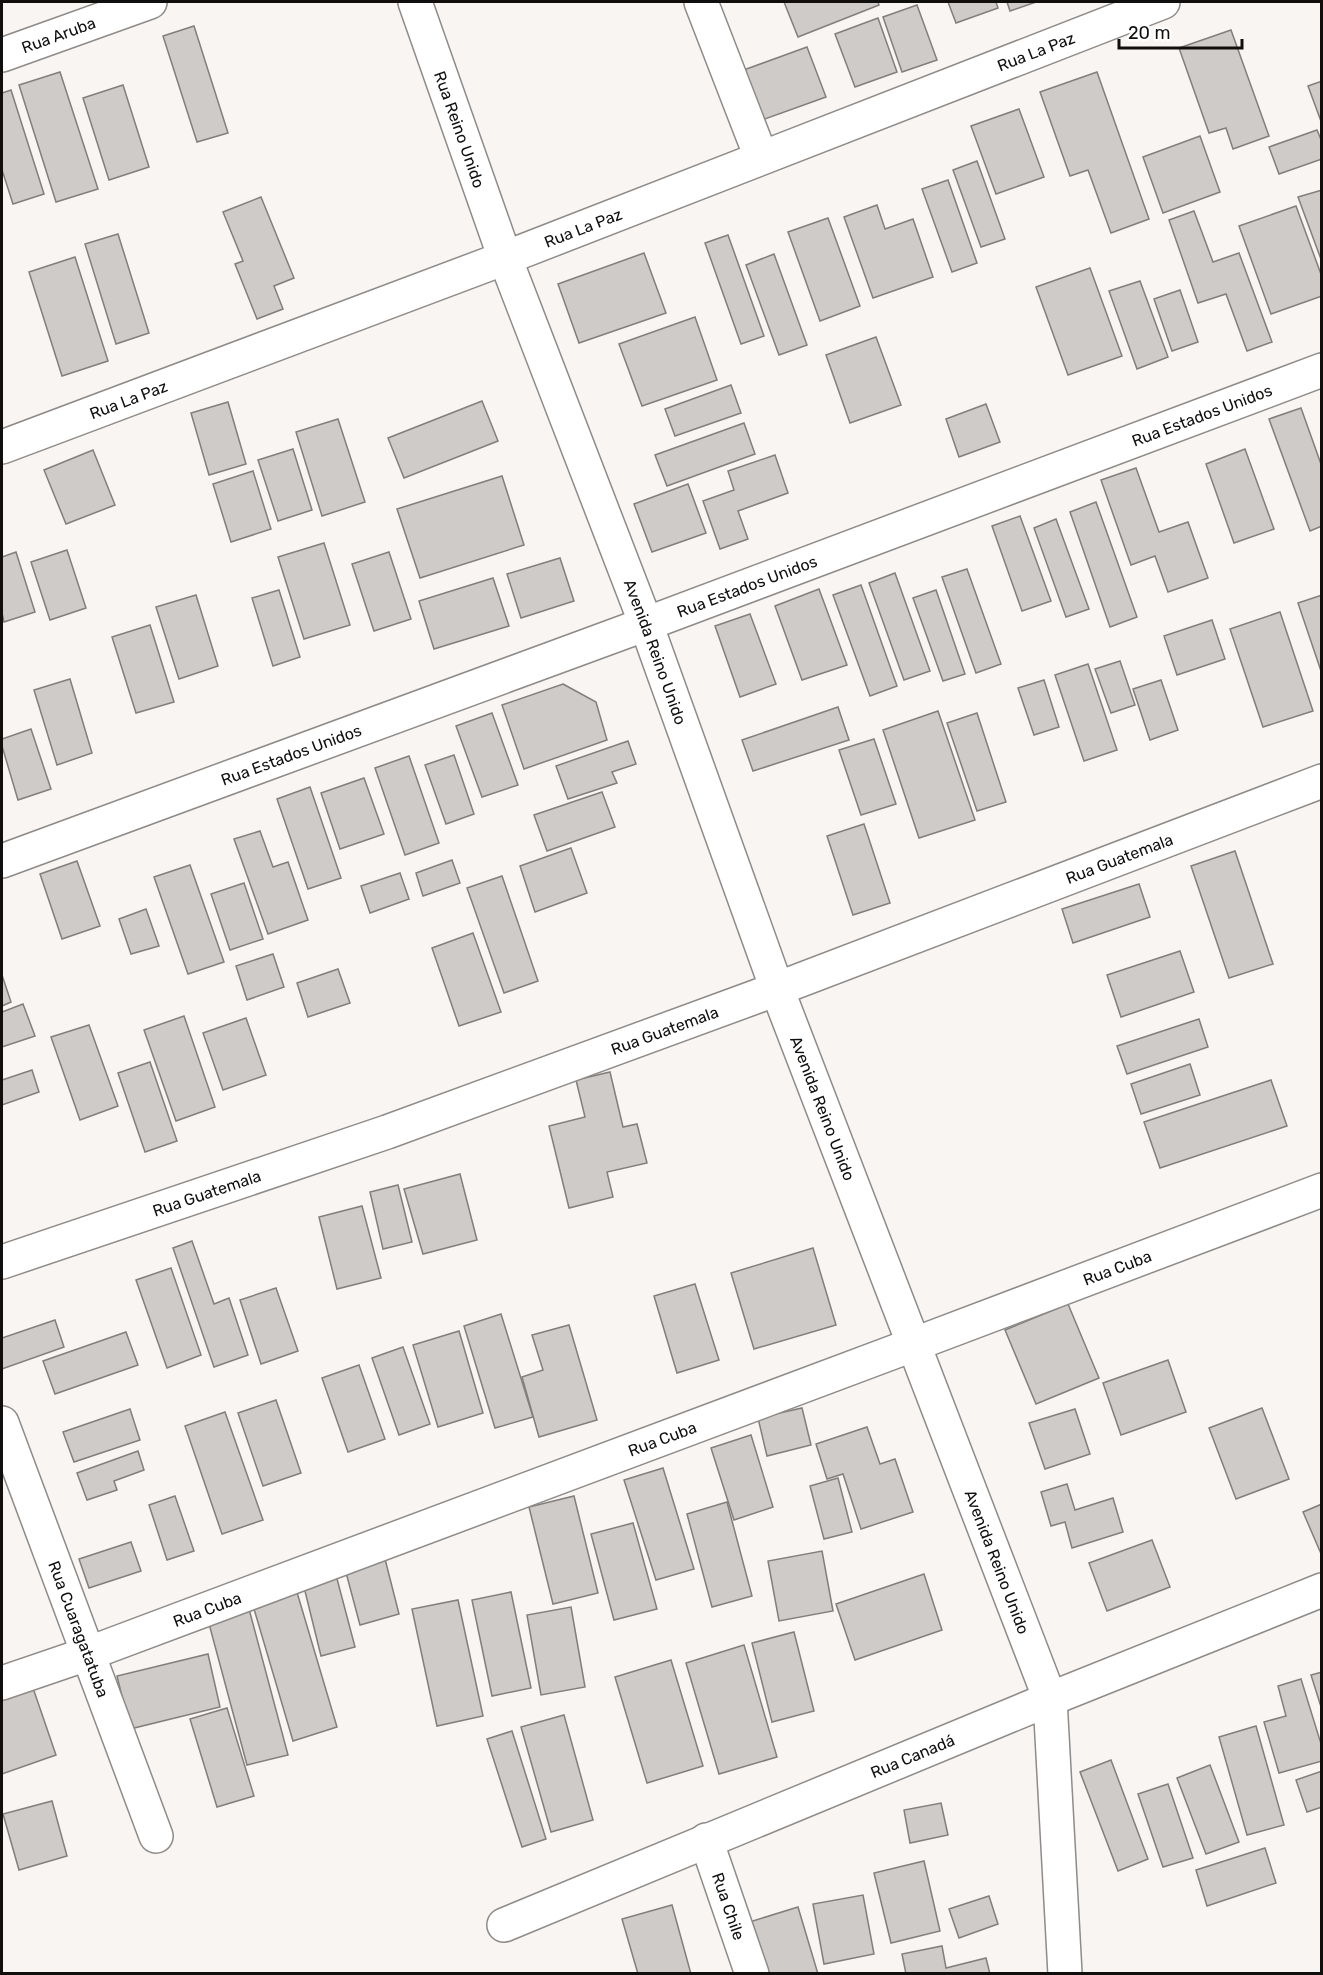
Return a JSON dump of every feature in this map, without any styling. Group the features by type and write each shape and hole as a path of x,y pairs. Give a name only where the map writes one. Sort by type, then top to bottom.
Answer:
{"street":[{"name":"Rua Aruba","path":"2,55 150,2"},
{"name":"Rua Reino Unido","path":"415,2 505,258"},
{"path":"701,2 761,157"},
{"name":"Rua La Paz","path":"2,447 505,258 1163,2"},
{"name":"Avenida Reino Unido","path":"505,258 646,624 777,989 1050,1699 1065,1974"},
{"name":"Rua Estados Unidos","path":"2,861 646,624 1322,370"},
{"name":"Rua Guatemala","path":"2,1262 387,1132 777,989 1322,781"},
{"name":"Rua Cuba","path":"2,1683 87,1654 1322,1190"},
{"name":"Rua Cuaragatatuba","path":"2,1423 156,1836"},
{"name":"Rua Canadá","path":"504,1924 1050,1699 1322,1590"},
{"name":"Rua Chile","path":"706,1840 752,1974"}],"building":[{"path":"784,2 878,2 879,5 798,37"},
{"path":"948,2 996,2 998,8 956,23"},
{"path":"1007,2 1036,2 1010,11"},
{"path":"917,5 937,60 902,72 883,17"},
{"path":"878,18 897,72 855,87 835,34"},
{"path":"194,26 228,133 197,142 163,36"},
{"path":"1231,30 1269,136 1233,149 1226,128 1209,133 1179,48"},
{"path":"807,47 826,97 759,121 741,71"},
{"path":"60,72 98,189 56,202 19,85"},
{"path":"1097,72 1149,219 1111,233 1088,170 1070,176 1040,92"},
{"path":"1322,81 1322,124 1308,86"},
{"path":"123,85 149,167 109,180 83,98"},
{"path":"11,90 44,194 13,204 2,170 2,93"},
{"path":"1019,109 1044,177 996,194 971,126"},
{"path":"1317,130 1322,142 1322,159 1279,174 1269,147"},
{"path":"1200,136 1220,192 1163,213 1143,157"},
{"path":"977,161 1005,239 981,247 953,170"},
{"path":"948,180 977,263 952,272 922,189"},
{"path":"1322,190 1322,262 1298,197"},
{"path":"261,197 294,278 274,286 283,309 257,319 235,264 243,261 223,212"},
{"path":"877,205 885,229 913,219 933,277 873,298 844,217"},
{"path":"1296,206 1322,277 1322,296 1271,314 1239,226"},
{"path":"1194,211 1213,262 1239,253 1272,342 1247,351 1226,294 1198,303 1169,220"},
{"path":"828,218 860,306 820,321 788,232"},
{"path":"118,234 149,333 116,344 85,244"},
{"path":"728,235 764,336 741,344 705,243"},
{"path":"644,253 666,313 579,343 558,284"},
{"path":"774,254 807,345 779,355 746,265"},
{"path":"75,257 108,361 62,376 29,272"},
{"path":"1090,268 1122,356 1068,375 1036,287"},
{"path":"1140,281 1168,357 1137,369 1109,291"},
{"path":"1180,290 1198,342 1172,351 1154,299"},
{"path":"695,317 717,380 642,406 619,344"},
{"path":"876,337 901,405 850,423 826,355"},
{"path":"731,385 741,413 675,436 665,409"},
{"path":"482,401 498,441 404,478 388,438"},
{"path":"228,402 246,464 209,475 191,413"},
{"path":"986,404 1000,442 959,457 946,419"},
{"path":"1301,408 1322,467 1322,526 1310,531 1269,419"},
{"path":"338,419 365,502 322,516 296,432"},
{"path":"744,423 755,454 667,486 655,455"},
{"path":"293,449 312,510 278,521 258,460"},
{"path":"1245,449 1274,529 1234,543 1206,464"},
{"path":"93,450 115,505 66,524 44,470"},
{"path":"775,455 788,493 738,511 748,539 720,549 703,501 734,490 728,471"},
{"path":"1136,468 1159,532 1188,522 1208,578 1168,592 1155,556 1131,565 1101,480"},
{"path":"253,471 271,529 231,542 213,484"},
{"path":"502,476 524,545 420,578 397,509"},
{"path":"688,484 706,533 652,552 634,504"},
{"path":"1096,502 1137,617 1110,627 1070,512"},
{"path":"1020,516 1051,601 1022,611 992,526"},
{"path":"1056,519 1089,609 1066,617 1034,528"},
{"path":"324,543 350,625 304,639 278,557"},
{"path":"67,550 86,608 50,620 31,562"},
{"path":"16,552 35,612 4,622 2,557"},
{"path":"389,552 411,619 374,631 352,564"},
{"path":"560,558 574,601 521,618 507,574"},
{"path":"967,569 1001,664 976,673 942,577"},
{"path":"895,573 930,671 904,680 869,583"},
{"path":"493,578 509,626 434,649 419,601"},
{"path":"861,585 897,686 870,696 833,595"},
{"path":"819,589 847,665 802,680 775,606"},
{"path":"279,590 300,657 273,666 252,598"},
{"path":"936,590 965,674 943,681 913,598"},
{"path":"196,595 218,666 179,679 156,607"},
{"path":"1322,595 1322,674 1298,603"},
{"path":"1280,612 1313,711 1263,727 1230,629"},
{"path":"750,614 776,684 740,697 715,626"},
{"path":"1212,620 1225,659 1177,675 1164,636"},
{"path":"150,625 174,702 136,713 112,637"},
{"path":"1120,661 1135,705 1111,713 1095,669"},
{"path":"1088,664 1117,750 1084,761 1055,675"},
{"path":"70,679 92,753 57,765 34,690"},
{"path":"1044,680 1059,727 1034,735 1018,688"},
{"path":"1161,680 1178,730 1150,740 1133,689"},
{"path":"563,684 596,702 607,740 524,769 502,705"},
{"path":"838,707 849,740 753,771 742,740"},
{"path":"938,711 975,820 919,838 883,730"},
{"path":"492,713 518,785 482,797 456,726"},
{"path":"977,713 1006,802 977,811 947,723"},
{"path":"31,729 51,789 18,800 2,739"},
{"path":"874,739 896,804 861,815 839,750"},
{"path":"628,741 636,764 612,772 617,783 568,799 556,766"},
{"path":"454,755 474,814 446,824 425,765"},
{"path":"409,756 439,843 405,855 375,768"},
{"path":"364,778 384,834 340,849 321,793"},
{"path":"310,787 341,878 308,889 277,799"},
{"path":"602,792 615,827 547,851 534,815"},
{"path":"864,824 890,903 853,915 827,836"},
{"path":"260,831 273,867 288,862 308,920 268,934 234,839"},
{"path":"571,848 587,893 535,912 520,866"},
{"path":"1235,851 1273,964 1229,978 1191,866"},
{"path":"452,860 460,883 423,896 416,873"},
{"path":"77,861 100,926 62,939 40,874"},
{"path":"190,865 224,962 188,974 154,877"},
{"path":"400,873 409,899 370,913 361,886"},
{"path":"502,876 538,981 504,993 467,888"},
{"path":"244,883 263,939 230,950 211,894"},
{"path":"1139,884 1150,917 1073,943 1062,909"},
{"path":"146,909 159,946 131,954 119,919"},
{"path":"473,933 501,1012 459,1026 432,948"},
{"path":"1180,951 1194,992 1121,1017 1107,975"},
{"path":"273,954 284,987 247,1000 236,966"},
{"path":"338,969 350,1003 308,1017 297,983"},
{"path":"2,975 11,1002 2,1006"},
{"path":"23,1004 35,1036 2,1047 2,1012"},
{"path":"184,1016 215,1107 176,1121 144,1030"},
{"path":"246,1018 266,1075 223,1090 203,1033"},
{"path":"1199,1019 1208,1047 1127,1074 1117,1046"},
{"path":"89,1025 118,1106 80,1120 51,1037"},
{"path":"150,1062 177,1141 145,1152 118,1073"},
{"path":"1190,1064 1200,1095 1141,1114 1131,1084"},
{"path":"32,1070 39,1092 2,1105 2,1080"},
{"path":"610,1072 623,1127 637,1124 647,1163 607,1172 613,1197 569,1208 549,1126 585,1117 576,1080"},
{"path":"1271,1080 1287,1126 1160,1168 1144,1122"},
{"path":"460,1174 477,1240 423,1254 404,1189"},
{"path":"398,1185 412,1242 383,1249 370,1192"},
{"path":"362,1206 381,1278 337,1289 319,1217"},
{"path":"192,1241 214,1304 229,1298 248,1355 214,1367 173,1248"},
{"path":"813,1248 836,1325 754,1349 731,1273"},
{"path":"171,1268 201,1355 167,1368 136,1280"},
{"path":"695,1284 719,1360 677,1373 654,1296"},
{"path":"276,1288 298,1351 261,1364 240,1300"},
{"path":"1068,1304 1099,1378 1036,1404 1005,1330"},
{"path":"501,1314 533,1417 495,1428 464,1326"},
{"path":"55,1320 64,1347 2,1369 2,1338"},
{"path":"569,1325 597,1420 539,1437 522,1377 543,1370 532,1335"},
{"path":"459,1331 483,1413 438,1427 413,1345"},
{"path":"126,1332 138,1365 55,1394 43,1361"},
{"path":"403,1347 430,1424 399,1435 372,1358"},
{"path":"1168,1360 1186,1412 1121,1435 1103,1383"},
{"path":"359,1365 385,1439 348,1452 322,1378"},
{"path":"276,1400 301,1473 263,1486 238,1413"},
{"path":"802,1408 811,1445 767,1456 758,1418"},
{"path":"1262,1408 1289,1479 1236,1499 1209,1428"},
{"path":"130,1409 140,1440 74,1462 63,1432"},
{"path":"1075,1409 1090,1454 1045,1469 1029,1423"},
{"path":"225,1412 263,1520 222,1534 185,1426"},
{"path":"867,1427 880,1464 895,1459 913,1512 861,1529 843,1474 827,1479 816,1444"},
{"path":"751,1435 773,1507 734,1520 711,1448"},
{"path":"138,1451 144,1470 114,1481 117,1490 87,1500 77,1473"},
{"path":"663,1468 694,1569 656,1580 624,1480"},
{"path":"838,1478 852,1532 824,1539 810,1486"},
{"path":"1067,1484 1075,1510 1113,1498 1123,1532 1072,1548 1065,1522 1051,1526 1041,1492"},
{"path":"175,1496 194,1551 167,1560 149,1505"},
{"path":"574,1496 598,1593 553,1604 529,1507"},
{"path":"727,1502 752,1596 712,1607 687,1514"},
{"path":"1322,1504 1322,1556 1303,1512"},
{"path":"633,1523 657,1609 614,1620 591,1534"},
{"path":"1152,1540 1170,1587 1107,1611 1089,1563"},
{"path":"131,1542 141,1571 89,1588 79,1559"},
{"path":"822,1551 833,1611 779,1621 768,1561"},
{"path":"384,1555 399,1614 360,1625 344,1565"},
{"path":"924,1574 942,1630 855,1660 836,1604"},
{"path":"336,1575 355,1647 321,1656 303,1583"},
{"path":"296,1589 337,1727 293,1741 252,1602"},
{"path":"511,1592 531,1688 492,1696 472,1600"},
{"path":"458,1600 483,1716 437,1726 412,1609"},
{"path":"571,1607 585,1687 541,1695 527,1615"},
{"path":"249,1609 288,1755 247,1765 208,1620"},
{"path":"794,1632 814,1711 772,1722 752,1643"},
{"path":"744,1645 777,1757 719,1774 686,1663"},
{"path":"208,1654 220,1707 130,1729 117,1676"},
{"path":"671,1660 703,1766 647,1783 615,1677"},
{"path":"1322,1672 1322,1710 1311,1675"},
{"path":"1301,1679 1322,1747 1322,1761 1279,1773 1264,1722 1286,1716 1278,1686"},
{"path":"33,1688 56,1755 2,1774 2,1699"},
{"path":"227,1708 254,1796 217,1807 190,1719"},
{"path":"564,1715 593,1820 551,1832 521,1727"},
{"path":"1256,1726 1284,1825 1247,1835 1219,1737"},
{"path":"512,1731 546,1839 522,1847 487,1739"},
{"path":"1111,1760 1148,1859 1118,1871 1080,1772"},
{"path":"1210,1765 1239,1842 1206,1854 1177,1778"},
{"path":"1322,1771 1322,1807 1307,1812 1296,1780"},
{"path":"1168,1784 1193,1858 1163,1867 1138,1794"},
{"path":"52,1801 67,1856 19,1870 3,1814"},
{"path":"941,1803 948,1835 910,1843 904,1810"},
{"path":"1265,1848 1276,1883 1207,1906 1196,1870"},
{"path":"924,1861 940,1931 891,1943 874,1873"},
{"path":"863,1895 874,1954 824,1964 813,1904"},
{"path":"989,1896 998,1924 959,1938 949,1909"},
{"path":"672,1905 691,1974 638,1974 622,1919"},
{"path":"798,1907 818,1974 759,1974 743,1924"},
{"path":"942,1946 946,1968 986,1958 990,1974 906,1974 902,1954"}]}
